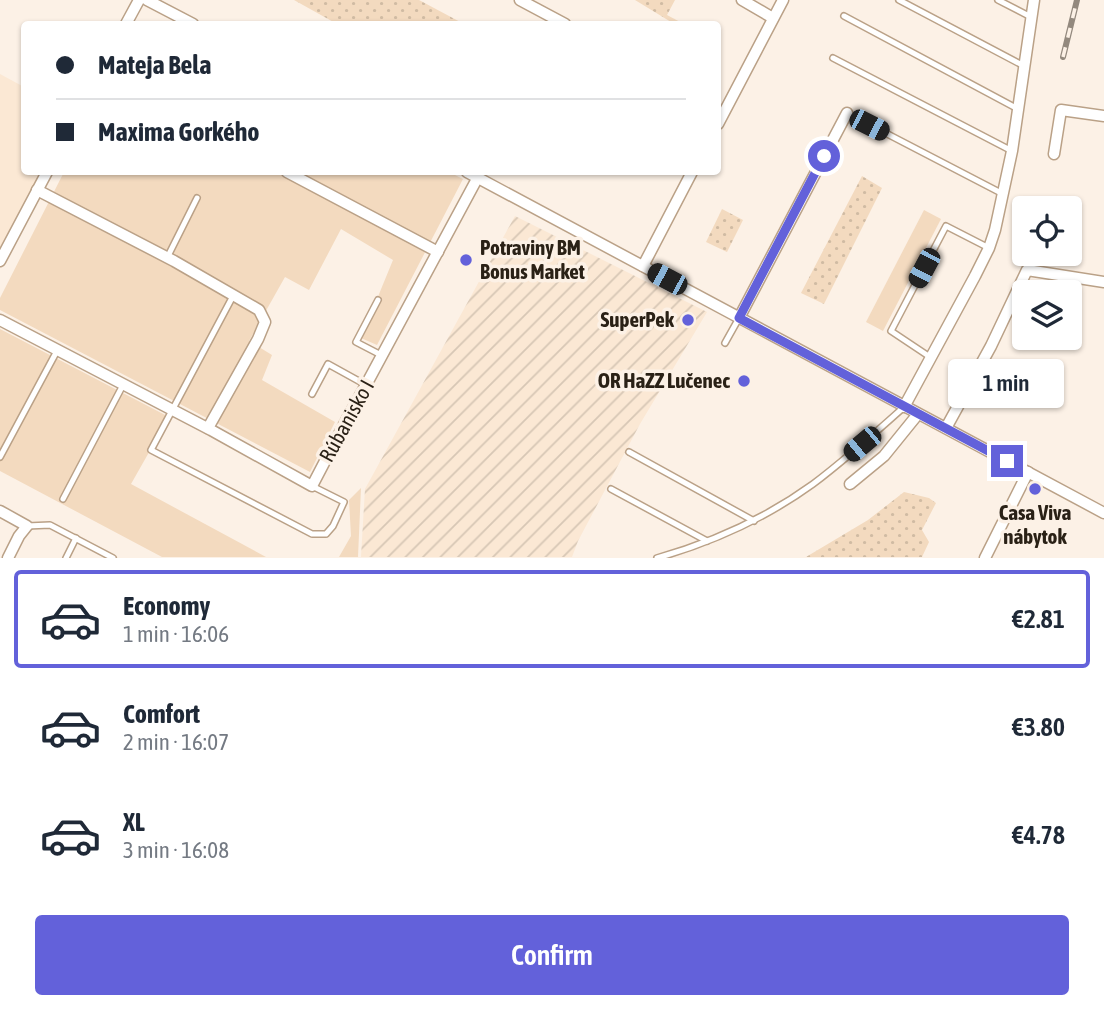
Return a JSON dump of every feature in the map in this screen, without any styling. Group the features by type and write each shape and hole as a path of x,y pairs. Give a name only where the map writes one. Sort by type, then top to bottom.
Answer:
{"street":[{"path":"128,21 139,0"},
{"path":"147,0 187,21"},
{"path":"520,0 559,21"},
{"path":"742,0 773,18"},
{"path":"721,118 783,0"},
{"path":"904,407 989,248 995,230 1012,151 1034,0"},
{"path":"1054,154 1061,110 1104,116"},
{"path":"739,318 847,113"},
{"path":"0,261 45,175"},
{"path":"293,175 438,252"},
{"path":"474,175 1104,513"},
{"path":"643,266 690,175"},
{"name":"Rúbanisko I","path":"0,320 313,486 478,177"},
{"path":"37,190 171,259 259,310 265,322 258,340 208,428"},
{"path":"946,428 991,346 1027,271 1104,282"},
{"path":"850,484 884,456 918,414"},
{"path":"985,558 1028,472"},
{"path":"0,510 27,526 8,558"}],"lane":[{"path":"899,0 1024,66"},
{"path":"998,0 1031,17"},
{"path":"844,16 1018,109"},
{"path":"833,58 1012,151"},
{"path":"847,113 1003,194"},
{"path":"171,259 197,198"},
{"path":"930,358 891,331 946,226 989,248"},
{"path":"233,296 151,450 312,534 326,534 333,526 344,502 313,486"},
{"path":"378,300 356,342 383,356"},
{"path":"725,343 739,318"},
{"path":"0,457 58,349"},
{"path":"312,394 328,364 366,385"},
{"path":"63,499 123,385"},
{"path":"657,558 708,541 754,521 813,484 904,407"},
{"path":"629,452 754,521"},
{"path":"611,489 708,541"},
{"path":"27,526 50,526 113,558"},
{"path":"65,558 76,538"}],"shaded area":[{"path":"294,0 419,0 458,21 332,21"},
{"path":"635,0 675,0 667,15 678,21 669,21"},
{"path":"0,74 21,85 21,175 42,175 0,258"},
{"path":"62,175 455,175 463,179 377,345 361,338 393,260 341,229 309,290 285,277 249,341 272,355 262,380 335,422 310,472 0,310 0,298"},
{"path":"862,176 882,188 824,304 801,293"},
{"path":"722,209 743,220 727,252 706,242"},
{"path":"924,210 941,219 883,331 866,322"},
{"path":"515,216 707,312 640,424 572,557 361,557 365,489"},
{"path":"0,329 169,417 131,484 266,557 162,557 0,471"},
{"path":"361,488 358,557 339,557 351,536 349,500"},
{"path":"904,492 929,498 936,503 922,530 929,542 922,557 806,557 868,520"}],"railway":[{"path":"1063,57 1077,0"}],"place":[{"name":"Potraviny BM Bonus Market","path":"466,260"},
{"name":"SuperPek","path":"688,320"},
{"name":"OR HaZZ Lučenec","path":"744,381"},
{"name":"Casa Viva nábytok","path":"1035,489"}],"route":[{"path":"824,156 739,318 1007,461"}]}
